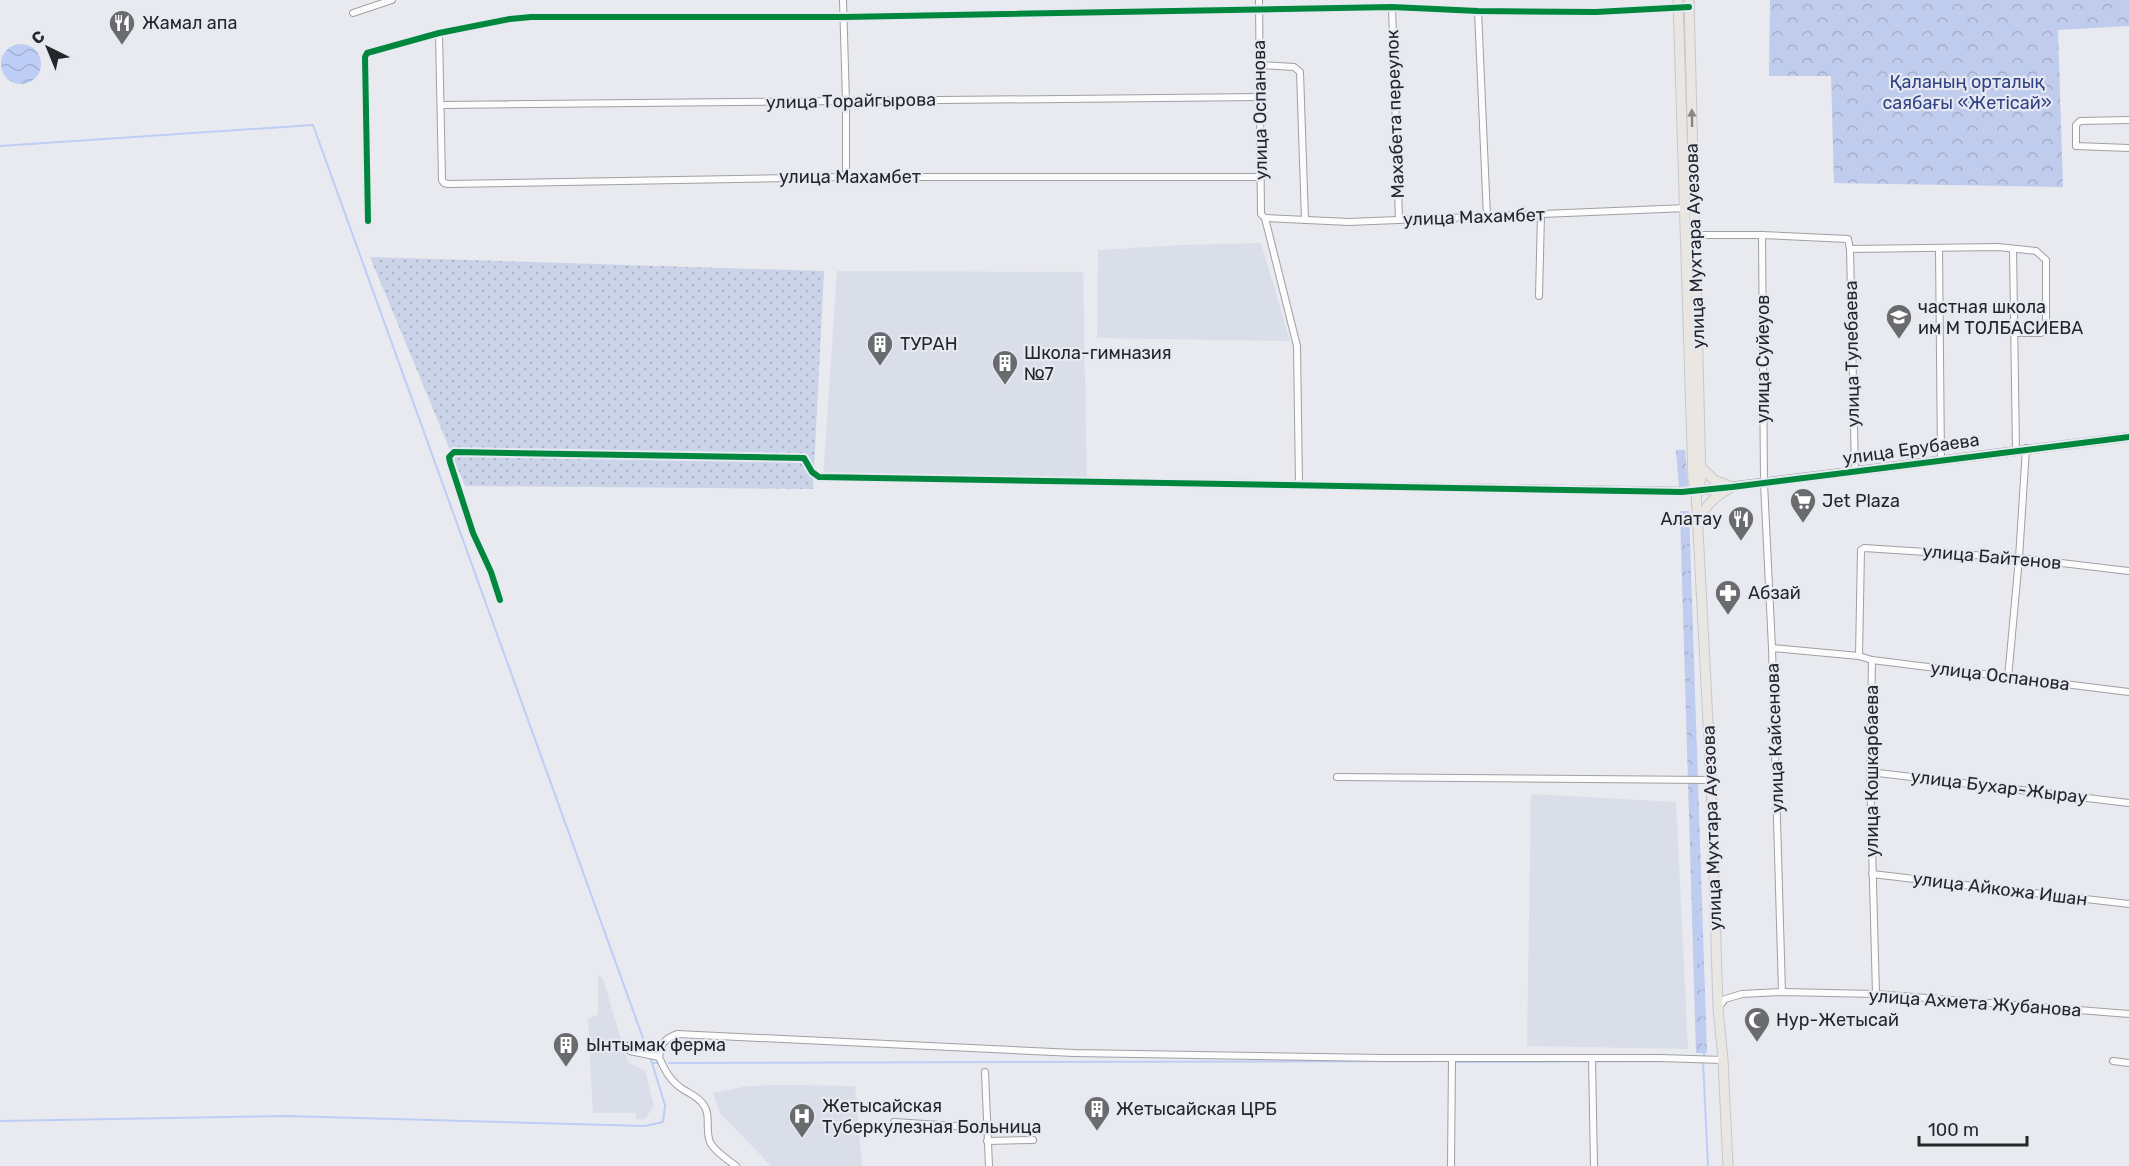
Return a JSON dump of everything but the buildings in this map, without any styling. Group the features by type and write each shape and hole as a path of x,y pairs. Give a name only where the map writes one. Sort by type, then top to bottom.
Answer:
{"main road":[{"name":"улица Мухтара Ауезова","path":"1688,208 1689,3"},
{"name":"улица Мухтара Ауезова","path":"1678,4 1701,467 1701,479 1696,491"},
{"name":"улица Мухтара Ауезова","path":"1690,235 1693,481 1698,522 1711,780 1718,1008 1728,1166"},
{"path":"1701,467 1713,480 1732,487"},
{"path":"1698,522 1708,504 1719,494 1732,487"}],"street":[{"path":"352,13 392,0"},
{"path":"843,0 846,177"},
{"name":"улица Оспанова","path":"1258,0 1261,214 1264,218 1297,346 1299,485"},
{"path":"368,221 365,57 370,51 439,33 531,17 844,17 1392,7 1478,11 1596,12 1689,3"},
{"name":"Махабета переулок","path":"1392,7 1399,220"},
{"path":"1478,11 1486,217"},
{"path":"439,33 442,105"},
{"path":"1260,65 1294,67 1300,72 1305,220"},
{"name":"улица Торайгырова","path":"442,105 1260,97"},
{"name":"улица Махамбет","path":"442,105 442,180 448,184 846,177 1260,177"},
{"path":"2129,120 2080,121 2076,125 2076,146 2129,148"},
{"name":"улица Махамбет","path":"1264,218 1349,222 1688,208"},
{"path":"1539,296 1541,214"},
{"path":"1690,235 1762,235"},
{"name":"улица Тулебаева","path":"1762,235 1846,238 1848,240 1855,471"},
{"name":"улица Суйеуов","path":"1762,235 1764,483"},
{"path":"1850,249 1939,249 1978,246 2036,251 2046,260 2046,327 2041,333 2014,333"},
{"path":"1939,249 1941,460"},
{"path":"2013,249 2016,450"},
{"name":"улица Ерубаева","path":"1696,491 2026,448 2129,437"},
{"path":"2008,678 2026,448"},
{"path":"500,600 491,572 473,533 450,462 449,457 454,452 804,458 812,472 819,477 1696,491"},
{"name":"улица Кайсенова","path":"1764,483 1772,648 1782,992"},
{"name":"улица Байтенов","path":"1859,656 1860,555 1864,548 2019,558 2129,571"},
{"name":"улица Кошкарбаева","path":"1772,648 1859,656 1872,660 1870,772 1876,994"},
{"name":"улица Оспанова","path":"1872,660 2129,692"},
{"name":"улица Бухар-Жырау","path":"1870,772 2129,803"},
{"path":"1337,777 1711,780"},
{"name":"улица Айкожа Ишан","path":"1872,874 2129,904"},
{"name":"улица Ахмета Жубанова","path":"1718,1008 1725,999 1742,994 1782,992 1876,994 2129,1014"},
{"path":"653,1057 667,1038 677,1034 1074,1053 1592,1061 1723,1060"},
{"path":"628,1046 630,1051 653,1057 673,1081 705,1105 708,1136 712,1145 736,1166"},
{"path":"1451,1166 1452,1058"},
{"path":"1592,1061 1594,1166"},
{"path":"2113,1061 2129,1063"},
{"path":"985,1072 988,1166"},
{"path":"894,1122 986,1128"},
{"path":"987,1141 1033,1140"}],"shaded area":[{"path":"1261,243 1290,341 1097,338 1098,250"},
{"path":"370,257 824,271 813,489 465,486"},
{"path":"837,271 1083,272 1087,485 823,480"},
{"path":"1531,794 1676,802 1688,1049 1527,1046"},
{"path":"598,974 603,979 628,1062 645,1071 654,1106 645,1119 637,1120 635,1113 593,1113 588,1020 598,1014"},
{"name":"Жетысайская Туберкулезная Больница","path":"748,1086 855,1086 862,1166 771,1166 720,1113 713,1093"}],"green space":[{"name":"Қаланың орталық саябағы «Жетісай»","path":"1770,0 2129,0 2129,26 2058,30 2063,187 1834,183 1831,76 1769,76"},
{"path":"1676,450 1685,450 1688,486 1679,487"},
{"path":"1680,511 1689,511 1707,1053 1696,1053"}],"water":[{"path":"21,44 35,50 41,64 35,78 21,84 7,78 1,64 7,50"}],"waterway":[{"path":"0,146 313,125 652,1063 665,1105 663,1122 645,1126 287,1116 0,1121"},
{"path":"1685,518 1704,1056"},
{"path":"669,1063 1450,1061"},
{"path":"1455,1062 1671,1061"},
{"path":"1703,1061 1708,1166"},
{"path":"652,1063 665,1063"}],"cycle path":[{"path":"368,221 365,57 367,53 439,33 510,19 531,17 845,17 1392,7 1478,11 1596,12 1689,7"},
{"path":"500,600 491,572 473,533 450,462 449,457 454,452 804,458 812,472 819,477 1682,492 2129,437"}],"place":[{"name":"Жамал апа","path":"122,46"},
{"name":"частная школа им М ТОЛБАСИЕВА","path":"1899,340"},
{"name":"ТУРАН","path":"880,367"},
{"name":"Школа-гимназия №7","path":"1005,386"},
{"name":"Jet Plaza","path":"1803,524"},
{"name":"Алатау","path":"1741,542"},
{"name":"Абзай","path":"1728,616"},
{"name":"Нур-Жетысай","path":"1757,1043"},
{"name":"Ынтымак ферма","path":"566,1068"},
{"name":"Жетысайская ЦРБ","path":"1097,1132"},
{"name":"Жетысайская Туберкулезная Больница","path":"802,1139"}]}
